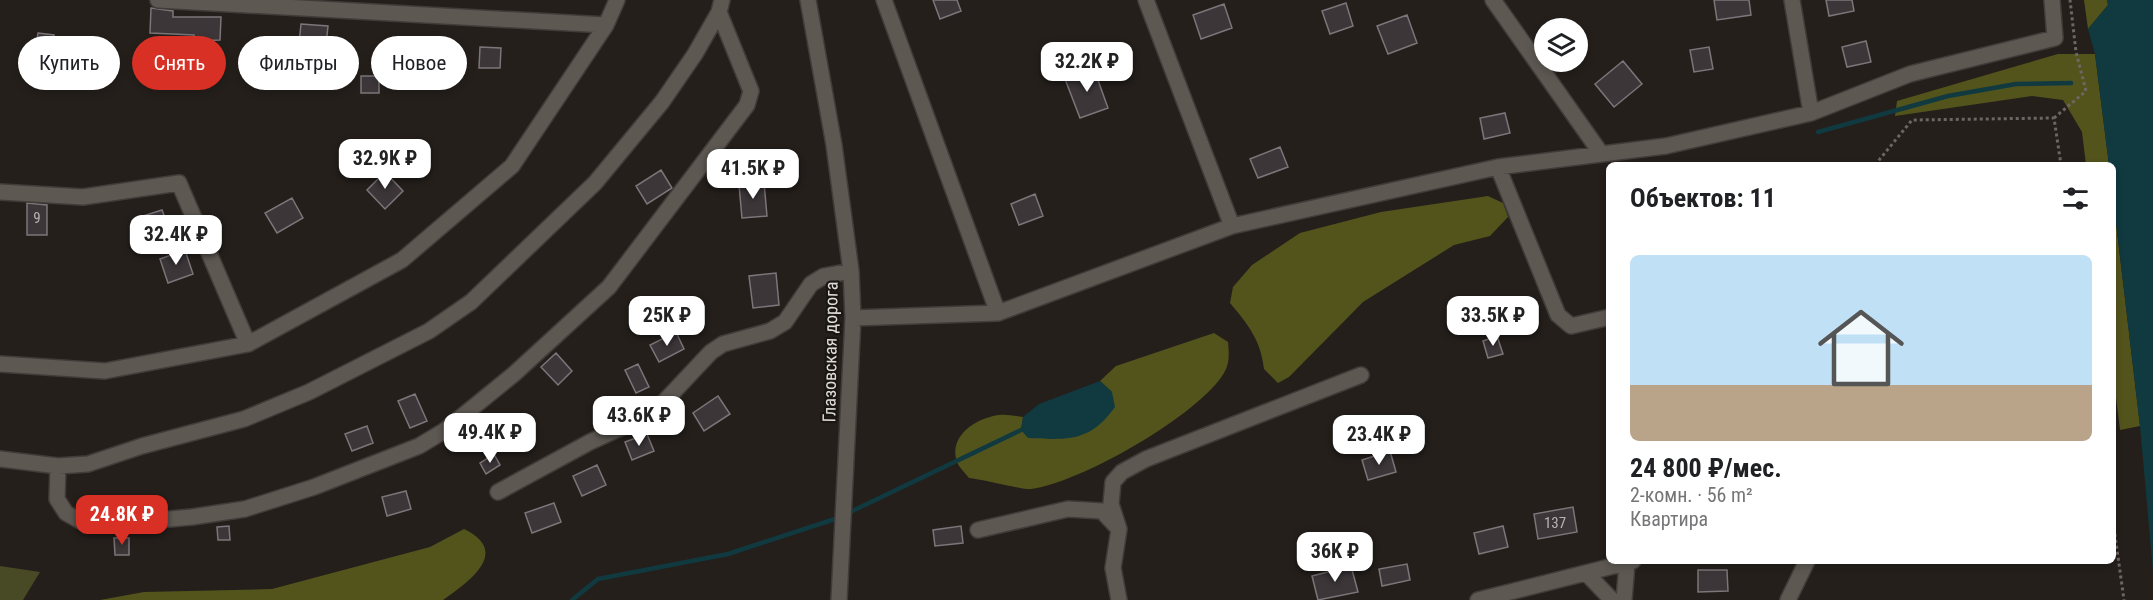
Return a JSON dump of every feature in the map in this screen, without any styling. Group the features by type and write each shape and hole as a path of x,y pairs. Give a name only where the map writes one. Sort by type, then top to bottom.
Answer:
{"street":[{"path":"158,0 606,25"},
{"path":"0,364 105,371 248,344 402,260 512,166 606,25 617,0"},
{"name":"Глазовская дорога","path":"808,0 834,145 851,271 853,318 839,600"},
{"path":"884,0 998,313"},
{"path":"1146,0 1232,226"},
{"path":"1493,0 1600,152"},
{"path":"1792,0 1812,113"},
{"path":"853,318 998,313 1232,226 1498,166 1600,152 1666,146 1812,113 1910,74 2055,38 2052,0"},
{"path":"58,466 57,499 66,513 82,522 125,523 181,518 244,508 314,487 418,446 444,431 514,374 609,287 747,105 751,91 720,6"},
{"path":"0,459 58,466 88,464 142,446 244,419 309,392 429,331 471,302 595,183 662,102 695,54 720,6"},
{"path":"1498,166 1557,315 1571,326 1606,318"},
{"path":"0,192 83,197 179,183 248,344"},
{"path":"498,492 590,442 640,419 677,390 711,352 723,344 770,331 785,322 812,284 824,276 851,271"},
{"path":"1119,600 1113,568 1119,529 1111,504 1113,482 1122,472 1146,459 1361,375"},
{"path":"978,530 1068,509 1102,511 1119,529"},
{"path":"1478,600 1623,564"},
{"path":"1624,600 1630,564"},
{"path":"1788,600 1806,564"},
{"path":"1587,574 1612,600"}],"path":[{"path":"1877,162 1912,120 2054,118 2086,91 2076,52 2070,0"},
{"path":"2054,118 2061,162"},
{"path":"2116,542 2124,600"}],"green space":[{"path":"0,566 40,572 23,600 0,600"}],"shaded area":[{"path":"2084,0 2107,0 2108,5 2088,29"},
{"path":"2058,54 2095,54 2109,162 2086,162 2082,132 2063,100 2032,96 1895,116 1897,101"},
{"path":"1488,196 1503,203 1508,217 1490,236 1454,245 1363,302 1289,377 1278,383 1264,369 1253,333 1230,303 1233,287 1252,265 1300,233 1381,212"},
{"path":"2116,223 2140,426 2120,430 2116,397"},
{"path":"1214,333 1228,342 1229,358 1224,373 1211,390 1165,427 1107,461 1052,484 1031,489 969,478 958,464 955,453 960,436 973,424 1002,415 1023,417 1021,430 1112,392 1100,381 1116,366"},
{"path":"464,529 478,538 484,547 485,557 473,576 443,600 100,600 144,592 272,589 430,547"}],"water":[{"path":"2107,0 2153,0 2153,572 2140,426 2116,223 2116,162 2109,162 2095,54 2088,29 2108,5"},
{"path":"1100,381 1112,392 1115,407 1106,418 1087,433 1067,438 1028,438 1021,430 1023,417 1039,404"}],"building":[{"path":"933,0 957,0 961,11 940,19"},
{"path":"1714,0 1749,0 1751,15 1717,20"},
{"path":"1826,0 1852,0 1854,11 1829,16"},
{"path":"1346,3 1353,26 1330,34 1322,11"},
{"path":"1224,4 1232,28 1201,39 1193,15"},
{"path":"151,8 173,11 173,17 221,17 220,36 150,33"},
{"path":"1407,15 1417,43 1388,54 1377,26"},
{"path":"301,24 328,26 327,36 300,36"},
{"path":"38,33 54,35 54,36 38,36"},
{"path":"1866,41 1871,62 1847,67 1842,47"},
{"path":"480,47 501,48 500,68 479,68"},
{"path":"1709,47 1713,69 1694,72 1690,50"},
{"path":"1623,61 1642,84 1614,107 1595,84"},
{"path":"1094,69 1108,108 1080,118 1065,79"},
{"path":"361,76 371,76 371,90 379,90 379,93 361,93"},
{"path":"1505,113 1510,133 1484,139 1480,118"},
{"path":"1280,147 1288,167 1258,178 1250,159"},
{"path":"661,170 672,188 647,204 636,186"},
{"path":"385,172 403,191 385,209 367,190"},
{"path":"764,182 767,216 742,218 739,185"},
{"path":"1035,194 1043,216 1019,225 1011,204"},
{"path":"292,198 303,218 277,233 265,213"},
{"path":"27,203 47,205 47,235 27,235"},
{"path":"162,210 169,228 147,236 140,217"},
{"path":"185,250 193,274 168,283 160,259"},
{"path":"776,273 779,305 753,308 749,276"},
{"path":"676,332 684,349 659,362 650,345"},
{"path":"1497,336 1503,354 1488,358 1483,341"},
{"path":"556,353 572,371 558,385 541,367"},
{"path":"638,364 649,387 636,393 625,370"},
{"path":"415,394 427,421 410,428 398,401"},
{"path":"718,396 730,414 704,431 693,413"},
{"path":"367,426 373,443 352,451 345,434"},
{"path":"647,434 654,451 632,460 625,442"},
{"path":"1390,451 1396,472 1368,480 1362,460"},
{"path":"494,454 500,465 486,474 480,463"},
{"path":"597,465 606,485 582,496 573,476"},
{"path":"406,491 411,509 387,516 382,497"},
{"path":"554,503 561,522 532,533 525,513"},
{"path":"1573,507 1577,532 1538,539 1534,514"},
{"path":"229,526 230,540 218,540 217,527"},
{"path":"961,526 963,543 935,546 933,530"},
{"path":"1503,526 1508,547 1479,554 1474,533"},
{"path":"114,538 129,538 129,555 115,555"},
{"path":"1407,564 1410,580 1382,586 1379,569"},
{"path":"1351,566 1358,592 1318,600 1312,576"},
{"path":"1698,570 1727,570 1728,591 1698,592"}],"waterway":[{"path":"1818,132 1948,96 2016,84 2071,83"},
{"path":"846,514 1021,430"},
{"path":"572,600 598,579 728,554 838,518"}]}
